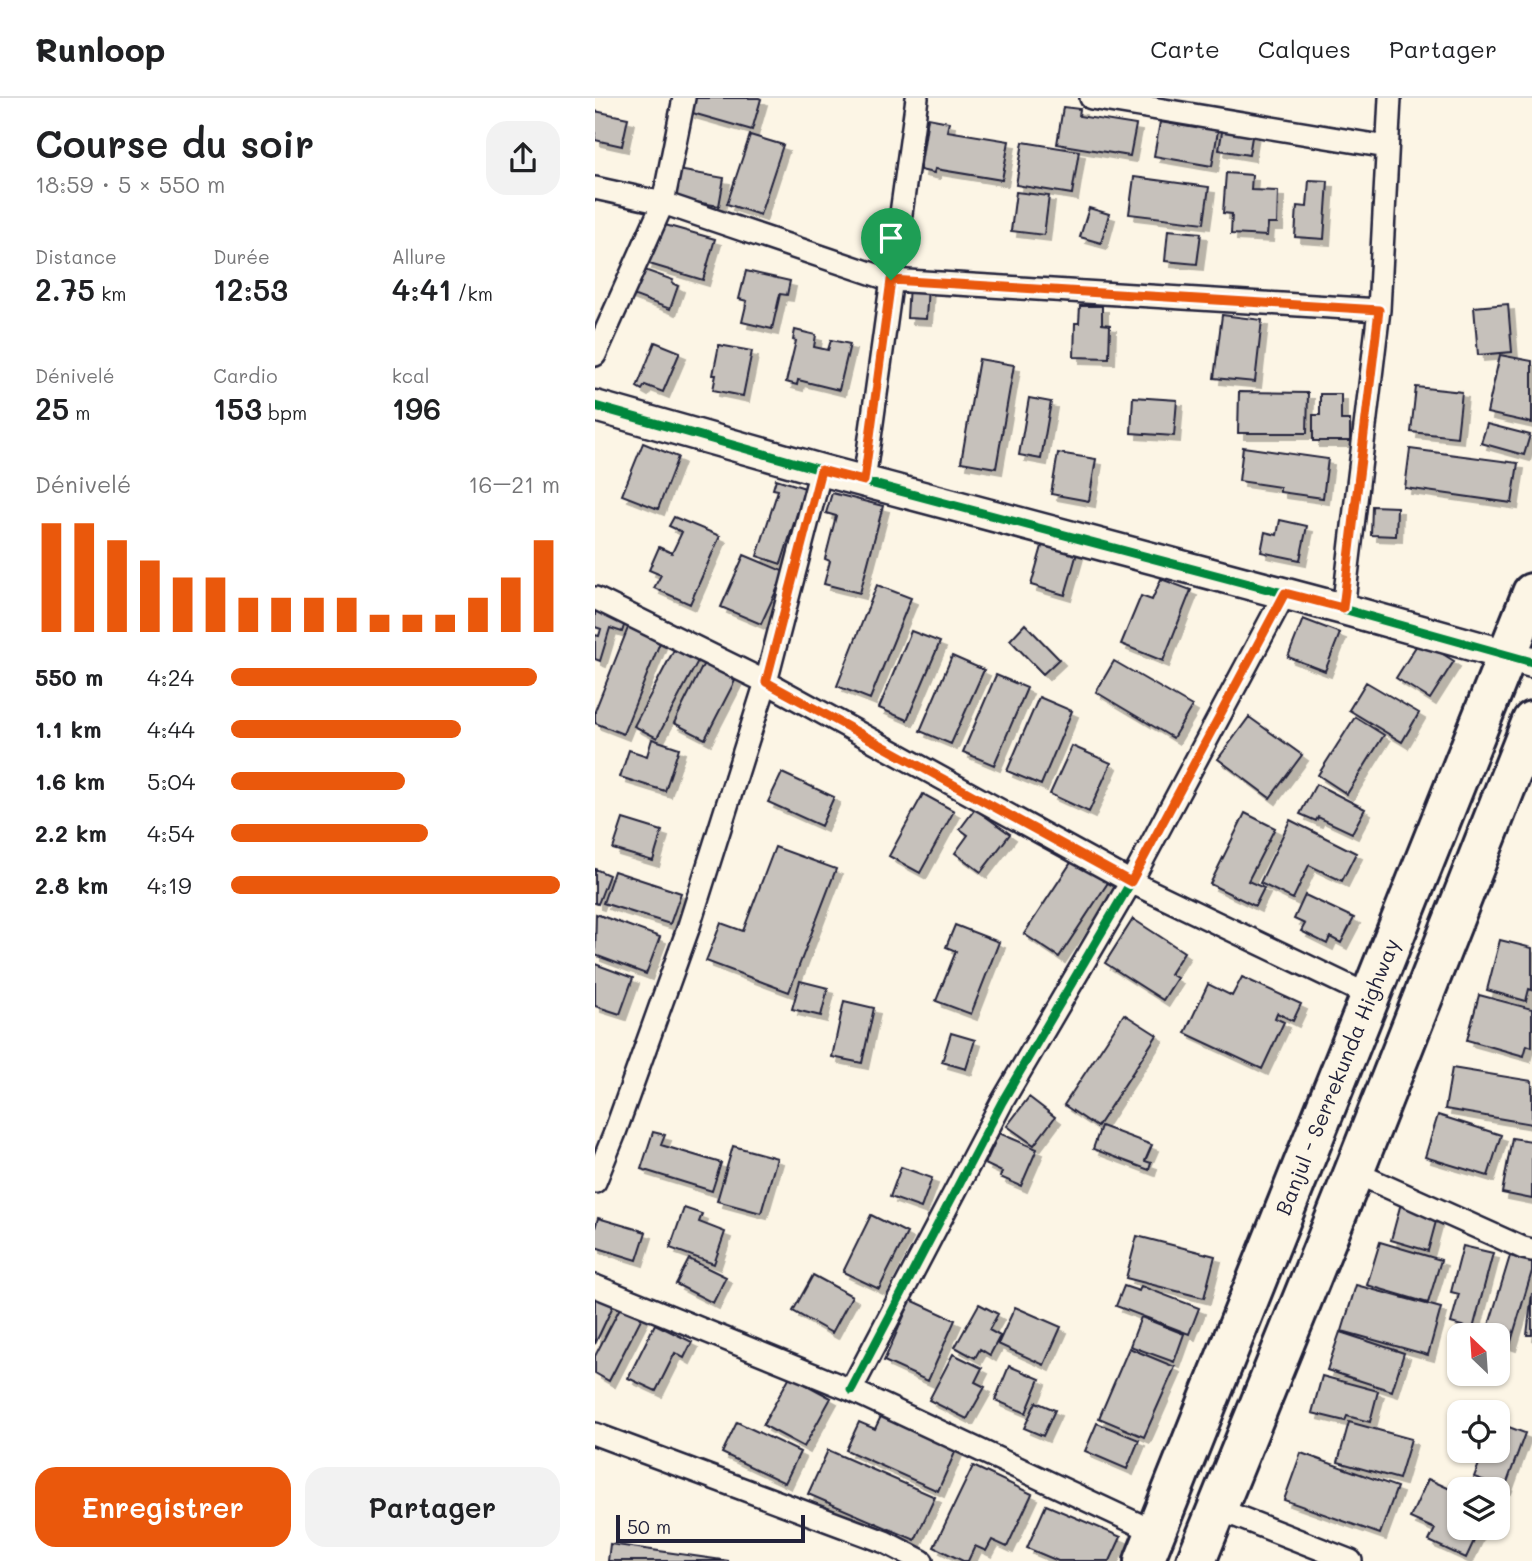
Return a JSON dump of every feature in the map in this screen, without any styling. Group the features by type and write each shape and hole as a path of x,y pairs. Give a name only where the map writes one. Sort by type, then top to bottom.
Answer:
{"highway":[{"name":"Banjul - Serrekunda Highway","path":"1150,1546 1370,996 1520,659 1532,593"},
{"path":"1196,1561 1354,1172 1532,721"}],"street":[{"path":"595,355 663,203 684,98"},
{"path":"864,481 917,98"},
{"path":"1091,98 1387,147"},
{"path":"1343,608 1379,310 1390,98"},
{"path":"595,188 663,203 891,280 1379,310"},
{"path":"595,406 821,470 1343,608 1520,659"},
{"path":"595,1182 688,929 766,682 821,470"},
{"path":"851,1390 1002,1102 1131,882 1285,593"},
{"path":"595,598 766,682 1131,882 1370,996"},
{"path":"1354,1172 1532,1250"},
{"path":"595,1286 851,1390 1150,1546"},
{"path":"595,1434 885,1542 922,1561"},
{"path":"1218,1509 1351,1561"}],"building":[{"path":"693,98 761,99 752,130 689,112"},
{"path":"1063,107 1080,109 1079,116 1136,125 1130,156 1057,144"},
{"path":"595,111 628,118 622,146 595,140"},
{"path":"928,118 949,122 947,131 1009,141 1002,180 935,169 934,173 920,170"},
{"path":"1160,122 1196,128 1198,122 1219,125 1212,166 1154,156"},
{"path":"1223,126 1253,131 1249,155 1219,150"},
{"path":"750,135 783,145 760,215 727,204"},
{"path":"1023,142 1079,151 1072,194 1016,185"},
{"path":"678,170 724,178 719,206 673,198"},
{"path":"1226,173 1252,175 1251,190 1278,191 1277,224 1268,224 1267,236 1231,234 1232,214 1223,213"},
{"path":"1134,177 1209,187 1204,223 1129,214"},
{"path":"1309,180 1328,181 1324,239 1295,237 1297,206 1307,207"},
{"path":"1016,192 1049,196 1044,235 1011,231"},
{"path":"1089,208 1109,214 1101,243 1080,237"},
{"path":"658,223 715,239 703,280 646,263"},
{"path":"1168,230 1201,233 1197,264 1165,261"},
{"path":"636,267 673,280 672,283 678,286 670,309 627,293"},
{"path":"746,271 790,281 787,295 780,294 772,329 742,322 747,301 739,299"},
{"path":"909,284 928,285 926,319 907,318"},
{"path":"1508,304 1512,352 1478,355 1474,307"},
{"path":"1080,306 1102,306 1102,324 1110,325 1109,358 1074,357 1075,323 1079,323"},
{"path":"1222,315 1262,320 1255,382 1214,378"},
{"path":"795,330 816,335 814,347 828,350 831,340 850,344 839,390 798,380 797,385 786,382 796,341 793,340"},
{"path":"655,342 680,352 663,392 645,385 642,390 637,387"},
{"path":"719,345 752,351 743,396 713,390"},
{"path":"1500,355 1532,361 1532,423 1487,413"},
{"path":"979,359 1014,365 996,468 961,462"},
{"path":"1416,387 1462,392 1457,437 1411,432"},
{"path":"1239,392 1308,393 1307,433 1238,433"},
{"path":"1320,394 1341,394 1341,420 1350,420 1350,441 1313,441 1313,415 1320,415"},
{"path":"1133,397 1177,400 1174,436 1131,433"},
{"path":"1029,398 1051,402 1041,459 1019,455"},
{"path":"1487,424 1530,435 1524,455 1481,443"},
{"path":"643,443 678,457 658,509 622,495"},
{"path":"1243,447 1328,459 1323,498 1280,492 1280,487 1239,481"},
{"path":"1410,449 1518,463 1512,503 1405,488"},
{"path":"1058,453 1096,459 1089,501 1051,494"},
{"path":"776,479 805,488 781,564 757,556 778,490 773,489"},
{"path":"832,493 883,506 860,593 824,584 830,561 825,559 836,516 826,513"},
{"path":"1372,506 1397,507 1396,536 1371,535"},
{"path":"674,517 720,536 690,604 654,588 661,575 649,570 659,547 672,553 682,532 669,526"},
{"path":"1280,520 1307,526 1300,560 1261,552 1265,532 1277,535"},
{"path":"1045,536 1079,546 1065,595 1031,585"},
{"path":"744,555 785,572 761,624 721,607"},
{"path":"1161,579 1191,590 1163,661 1121,644 1141,596 1152,600"},
{"path":"877,585 911,598 870,699 837,686"},
{"path":"595,610 626,620 622,632 610,628 600,661 595,659 595,635 599,636 601,629 595,627"},
{"path":"1303,619 1340,633 1325,671 1288,657"},
{"path":"630,623 663,635 623,734 595,723 595,711"},
{"path":"1025,624 1059,659 1043,674 1010,640"},
{"path":"911,631 940,642 907,720 879,708"},
{"path":"1420,640 1454,661 1430,699 1396,678"},
{"path":"676,646 699,659 657,738 634,726"},
{"path":"952,656 984,670 951,744 920,731"},
{"path":"707,657 739,673 705,739 674,723"},
{"path":"1114,661 1192,706 1173,738 1096,692"},
{"path":"996,675 1027,688 994,765 963,752"},
{"path":"1366,682 1419,713 1402,742 1349,710"},
{"path":"1039,697 1072,711 1041,785 1007,771"},
{"path":"1249,717 1302,755 1270,798 1218,759"},
{"path":"1355,717 1384,735 1347,794 1318,775"},
{"path":"652,739 679,748 665,791 620,777 629,750 647,756"},
{"path":"1072,746 1111,763 1089,812 1050,794"},
{"path":"782,773 834,797 821,826 768,802"},
{"path":"1316,784 1365,809 1352,833 1318,817 1316,821 1300,814"},
{"path":"923,794 954,811 920,873 889,856"},
{"path":"975,809 1010,834 981,872 955,853 968,835 960,829"},
{"path":"1245,813 1275,828 1248,881 1264,888 1255,906 1210,884"},
{"path":"623,819 662,831 653,861 613,849"},
{"path":"1290,820 1356,853 1342,881 1309,865 1293,899 1260,883"},
{"path":"775,847 836,869 789,992 706,961 721,923 743,931"},
{"path":"1076,855 1111,878 1059,957 1024,934"},
{"path":"595,869 609,875 598,904 595,903"},
{"path":"614,871 681,893 670,924 603,903"},
{"path":"1305,895 1354,918 1341,943 1330,937 1327,944 1301,931 1305,924 1294,919"},
{"path":"596,914 660,937 646,974 595,955"},
{"path":"1133,919 1184,952 1170,974 1177,978 1163,1000 1105,963"},
{"path":"955,925 999,942 971,1014 936,1001 956,951 946,947"},
{"path":"1500,940 1532,948 1532,990 1529,989 1526,1001 1487,990"},
{"path":"595,964 633,978 620,1014 595,1006"},
{"path":"1242,977 1301,1004 1293,1021 1277,1013 1275,1018 1284,1022 1262,1069 1185,1033 1208,984 1232,996"},
{"path":"800,981 828,988 821,1016 792,1009"},
{"path":"1479,995 1532,1009 1532,1047 1527,1045 1524,1056 1467,1040"},
{"path":"844,1001 874,1008 862,1063 832,1057"},
{"path":"1124,1014 1157,1035 1097,1127 1064,1105"},
{"path":"951,1033 975,1040 966,1069 942,1062"},
{"path":"1452,1068 1532,1081 1532,1124 1445,1109"},
{"path":"1029,1097 1055,1117 1034,1145 1007,1126"},
{"path":"1438,1115 1501,1135 1488,1176 1425,1157"},
{"path":"1101,1126 1152,1145 1145,1161 1151,1163 1149,1170 1093,1149"},
{"path":"653,1132 665,1135 661,1145 721,1163 712,1191 641,1169"},
{"path":"999,1133 1037,1149 1021,1186 1000,1177 1002,1172 985,1164"},
{"path":"1512,1138 1532,1141 1532,1199 1502,1193"},
{"path":"733,1146 777,1158 761,1213 717,1201"},
{"path":"901,1167 932,1178 921,1208 890,1197"},
{"path":"1401,1203 1438,1214 1428,1251 1391,1240"},
{"path":"684,1208 702,1214 699,1222 725,1232 714,1264 670,1248"},
{"path":"871,1215 907,1233 879,1289 843,1272"},
{"path":"598,1218 646,1232 637,1260 595,1247"},
{"path":"1137,1236 1215,1256 1204,1298 1126,1278"},
{"path":"1380,1242 1441,1260 1428,1303 1367,1285"},
{"path":"1463,1246 1493,1253 1475,1323 1451,1323 1459,1294 1451,1292"},
{"path":"1510,1256 1532,1262 1532,1271 1510,1345 1510,1323 1490,1323"},
{"path":"689,1259 726,1277 713,1303 676,1284"},
{"path":"813,1275 852,1296 832,1333 793,1311"},
{"path":"1356,1285 1441,1308 1428,1355 1342,1331"},
{"path":"1124,1286 1139,1291 1141,1286 1199,1308 1189,1334 1116,1306"},
{"path":"1532,1293 1532,1335 1527,1335"},
{"path":"595,1296 614,1304 595,1344"},
{"path":"911,1300 955,1320 928,1381 884,1361"},
{"path":"622,1304 643,1315 609,1381 595,1373 595,1356"},
{"path":"979,1304 998,1314 989,1330 1000,1336 990,1355 980,1349 975,1358 955,1347"},
{"path":"1015,1307 1061,1327 1044,1365 998,1344"},
{"path":"1141,1317 1184,1334 1174,1362 1130,1346"},
{"path":"655,1324 692,1342 684,1358 675,1353 656,1391 628,1378"},
{"path":"1340,1332 1404,1353 1392,1391 1327,1370"},
{"path":"1129,1348 1175,1367 1144,1437 1099,1418"},
{"path":"953,1354 982,1368 975,1382 985,1387 967,1419 929,1400"},
{"path":"1009,1366 1040,1379 1026,1413 995,1400"},
{"path":"790,1376 831,1398 804,1447 763,1425"},
{"path":"1322,1376 1378,1391 1370,1422 1347,1416 1345,1421 1312,1413"},
{"path":"1036,1402 1055,1410 1043,1436 1024,1428"},
{"path":"882,1414 957,1448 938,1491 846,1450 859,1422 875,1429"},
{"path":"737,1422 800,1452 785,1483 722,1453"},
{"path":"1349,1422 1411,1439 1399,1479 1338,1462"},
{"path":"1097,1423 1139,1440 1127,1469 1085,1451"},
{"path":"1510,1427 1525,1433 1509,1477 1474,1477 1479,1463 1510,1463"},
{"path":"828,1450 935,1497 915,1540 808,1494"},
{"path":"1301,1453 1397,1487 1380,1534 1284,1500"},
{"path":"973,1466 1032,1494 1007,1547 992,1540 986,1551 975,1546 968,1561 963,1561 934,1547"},
{"path":"1428,1479 1447,1488 1447,1540 1474,1540 1466,1558 1429,1541 1435,1529 1410,1518"},
{"path":"1046,1505 1121,1537 1110,1561 1058,1561 1027,1548"},
{"path":"610,1544 729,1561 608,1561"}],"cycle path":[{"path":"595,406 821,470 1532,662"},
{"path":"851,1390 1002,1102 1131,882 1285,593"}],"route":[{"path":"891,280 1379,310 1343,608 1285,593 1131,882 766,682 821,470 864,481 891,280"}]}
